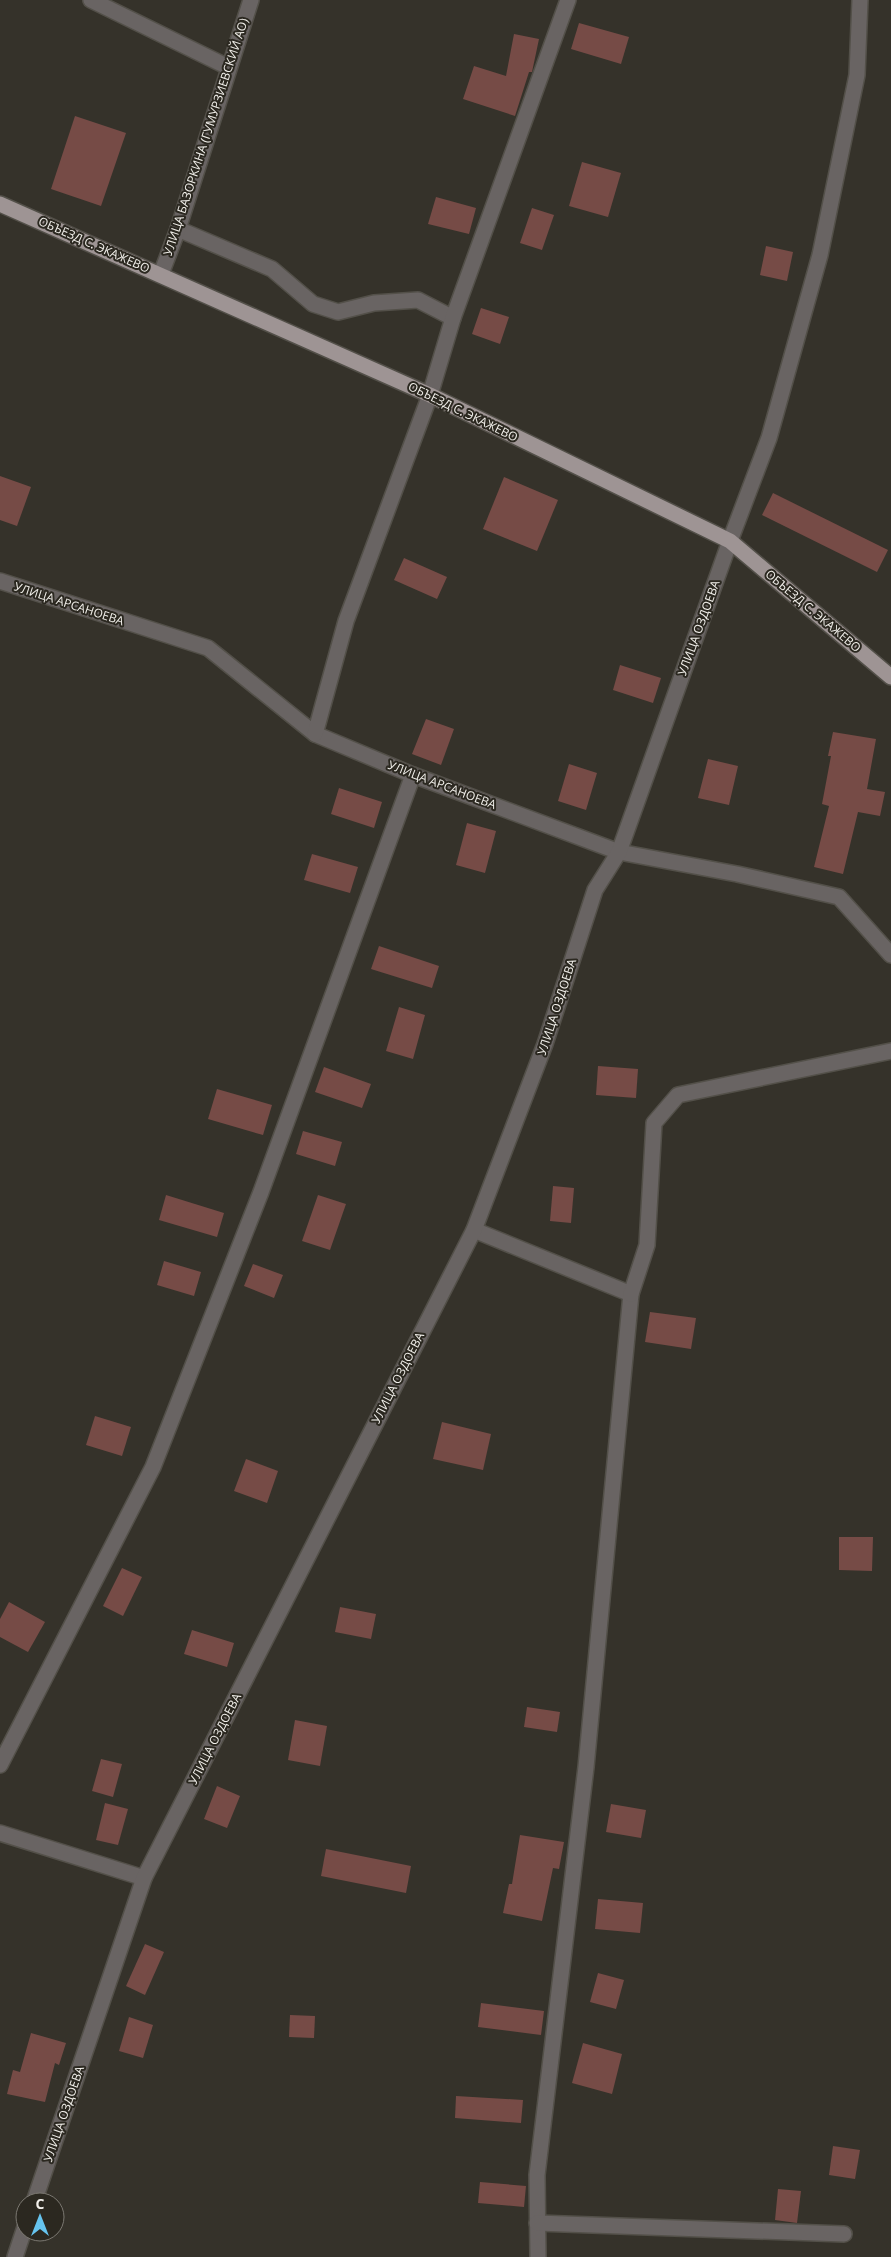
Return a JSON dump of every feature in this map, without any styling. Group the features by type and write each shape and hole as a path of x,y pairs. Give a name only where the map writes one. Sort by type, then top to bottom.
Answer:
{"main road":[{"name":"ОБЪЕЗД С. ЭКАЖЕВО","path":"0,204 430,395 730,541 891,677"}],"street":[{"path":"91,0 228,67"},
{"name":"УЛИЦА БАЗОРКИНА (ГУМУРЗИЕВСКИЙ АО)","path":"161,274 178,229 228,67 251,0"},
{"path":"315,734 346,621 430,395 453,318 568,0"},
{"name":"УЛИЦА ОЗДОЕВА","path":"37,2192 144,1878 474,1230 545,1044 595,890 619,852 730,541 769,438 820,255 857,75 860,0"},
{"path":"178,229 272,269 312,304 338,312 374,302 418,300 453,318"},
{"name":"УЛИЦА АРСАНОЕВА","path":"0,582 208,648 315,734 413,775 619,852 737,874 838,896 891,955"},
{"path":"0,1765 152,1467 261,1192 413,775"},
{"path":"538,2257 537,2175 586,1767 631,1294 647,1245 654,1124 678,1095 891,1051"},
{"path":"474,1230 631,1294"},
{"path":"0,1832 144,1878"},
{"path":"537,2223 844,2234"},
{"path":"15,2257 20,2242"}],"building":[{"path":"579,23 629,37 621,64 571,49"},
{"path":"514,34 539,39 532,72 529,72 515,116 463,99 474,66 506,76"},
{"path":"75,116 126,133 101,206 51,189"},
{"path":"582,162 621,173 608,217 569,206"},
{"path":"436,197 476,208 469,234 428,224"},
{"path":"532,208 554,215 542,250 520,243"},
{"path":"766,246 793,252 787,281 760,275"},
{"path":"481,308 509,317 500,344 472,334"},
{"path":"0,476 31,487 17,526 0,520"},
{"path":"504,477 558,500 537,551 483,529"},
{"path":"773,493 888,550 877,572 762,515"},
{"path":"404,558 447,577 437,599 394,580"},
{"path":"620,665 661,678 653,703 613,690"},
{"path":"426,719 454,729 441,765 412,754"},
{"path":"833,732 876,739 867,789 885,792 880,816 858,812 843,874 814,867 829,806 822,804 831,756 828,756"},
{"path":"708,759 738,766 729,805 698,798"},
{"path":"569,764 597,773 586,810 558,801"},
{"path":"339,788 382,802 374,828 331,814"},
{"path":"467,823 496,831 485,873 456,865"},
{"path":"312,854 358,867 350,893 304,880"},
{"path":"379,946 439,966 432,988 371,969"},
{"path":"399,1007 425,1015 413,1059 386,1051"},
{"path":"598,1066 638,1069 636,1098 596,1095"},
{"path":"324,1067 371,1084 362,1108 315,1092"},
{"path":"217,1089 272,1105 263,1135 208,1119"},
{"path":"303,1131 342,1142 335,1166 296,1154"},
{"path":"553,1186 574,1188 571,1223 550,1221"},
{"path":"166,1195 224,1213 217,1237 159,1220"},
{"path":"318,1195 346,1204 330,1250 302,1241"},
{"path":"164,1261 201,1272 194,1296 157,1285"},
{"path":"253,1264 283,1275 274,1298 244,1286"},
{"path":"650,1312 696,1318 691,1349 645,1342"},
{"path":"95,1416 131,1427 122,1456 86,1445"},
{"path":"442,1422 491,1434 483,1470 433,1459"},
{"path":"246,1459 278,1471 267,1503 234,1491"},
{"path":"839,1537 873,1537 872,1571 839,1570"},
{"path":"122,1568 142,1577 123,1616 103,1606"},
{"path":"9,1602 45,1622 28,1652 0,1637 0,1619"},
{"path":"340,1607 376,1614 371,1639 335,1632"},
{"path":"192,1630 234,1643 227,1667 184,1654"},
{"path":"527,1707 560,1712 557,1732 524,1727"},
{"path":"295,1720 327,1726 320,1766 288,1760"},
{"path":"101,1759 122,1764 113,1797 92,1791"},
{"path":"217,1786 240,1796 227,1828 204,1819"},
{"path":"105,1803 128,1809 118,1845 96,1840"},
{"path":"611,1804 646,1810 641,1838 606,1832"},
{"path":"520,1835 564,1842 559,1869 553,1868 542,1921 503,1913 509,1884 512,1884"},
{"path":"326,1849 411,1866 406,1893 321,1876"},
{"path":"598,1899 643,1903 640,1933 595,1929"},
{"path":"145,1944 164,1952 145,1995 126,1986"},
{"path":"598,1973 624,1980 616,2009 590,2002"},
{"path":"481,2003 544,2011 541,2035 478,2027"},
{"path":"290,2015 315,2016 314,2038 289,2037"},
{"path":"129,2017 153,2025 143,2058 119,2051"},
{"path":"31,2033 66,2043 59,2065 55,2063 45,2102 7,2094 13,2070 20,2072"},
{"path":"583,2043 622,2054 612,2094 572,2083"},
{"path":"456,2096 523,2100 521,2123 455,2118"},
{"path":"833,2146 860,2150 855,2179 829,2175"},
{"path":"480,2182 526,2186 524,2207 478,2203"},
{"path":"778,2189 801,2191 797,2223 775,2220"}]}
